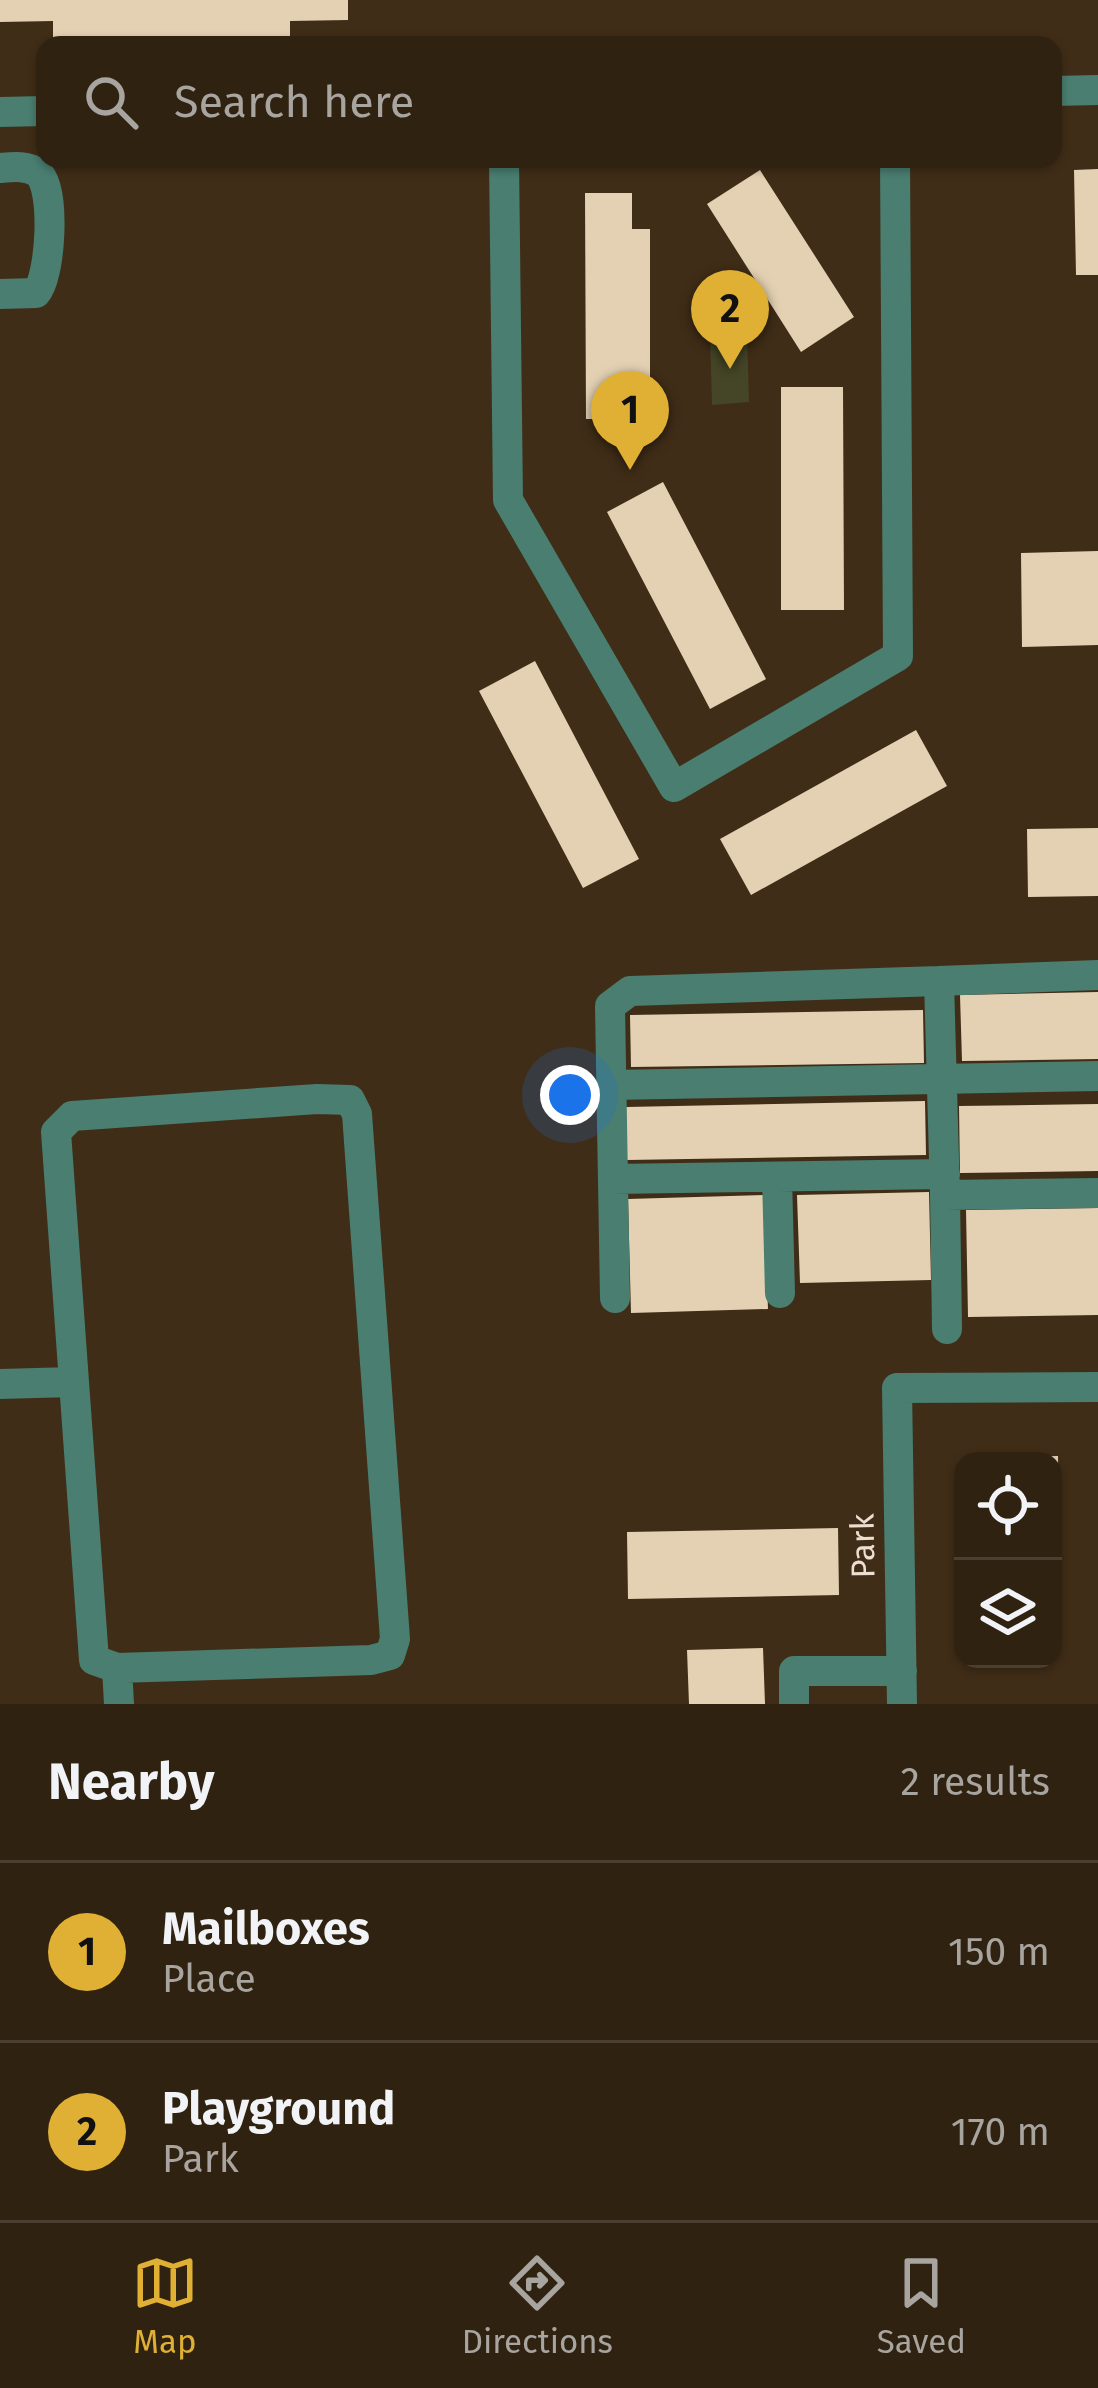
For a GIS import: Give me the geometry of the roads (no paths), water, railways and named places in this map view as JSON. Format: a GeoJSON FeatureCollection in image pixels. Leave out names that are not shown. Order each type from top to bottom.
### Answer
{"type":"FeatureCollection","features":[{"type":"Feature","properties":{"kind":"street"},"geometry":{"type":"LineString","coordinates":[[1062,91],[1098,90]]}},
{"type":"Feature","properties":{"kind":"street"},"geometry":{"type":"LineString","coordinates":[[0,112],[36,111]]}},
{"type":"Feature","properties":{"kind":"street"},"geometry":{"type":"LineString","coordinates":[[0,168],[24,167],[38,172],[47,184],[49,266],[45,283],[36,293],[0,294]]}},
{"type":"Feature","properties":{"kind":"street"},"geometry":{"type":"LineString","coordinates":[[505,168],[508,500],[674,787],[898,656],[895,168]]}},
{"type":"Feature","properties":{"kind":"street"},"geometry":{"type":"LineString","coordinates":[[615,1298],[610,1006],[630,992],[1098,975]]}},
{"type":"Feature","properties":{"kind":"street"},"geometry":{"type":"LineString","coordinates":[[939,981],[946,1329]]}},
{"type":"Feature","properties":{"kind":"street"},"geometry":{"type":"LineString","coordinates":[[611,1085],[1098,1076]]}},
{"type":"Feature","properties":{"kind":"street"},"geometry":{"type":"LineString","coordinates":[[350,1100],[357,1114],[394,1639],[390,1655],[370,1660],[116,1669],[94,1660],[90,1645],[56,1132],[72,1116],[350,1100]]}},
{"type":"Feature","properties":{"kind":"street"},"geometry":{"type":"LineString","coordinates":[[613,1179],[777,1177],[1098,1192]]}},
{"type":"Feature","properties":{"kind":"street"},"geometry":{"type":"LineString","coordinates":[[777,1177],[780,1293]]}},
{"type":"Feature","properties":{"kind":"street"},"geometry":{"type":"LineString","coordinates":[[0,1384],[72,1382]]}},
{"type":"Feature","properties":{"kind":"street","name":"Park"},"geometry":{"type":"LineString","coordinates":[[902,1704],[897,1388],[1098,1388]]}},
{"type":"Feature","properties":{"kind":"street"},"geometry":{"type":"LineString","coordinates":[[116,1669],[119,1704]]}},
{"type":"Feature","properties":{"kind":"street"},"geometry":{"type":"LineString","coordinates":[[794,1704],[794,1671],[902,1671]]}},
{"type":"Feature","properties":{"kind":"place","name":"Playground"},"geometry":{"type":"Point","coordinates":[730,369]}},
{"type":"Feature","properties":{"kind":"place","name":"Mailboxes"},"geometry":{"type":"Point","coordinates":[630,470]}}]}
